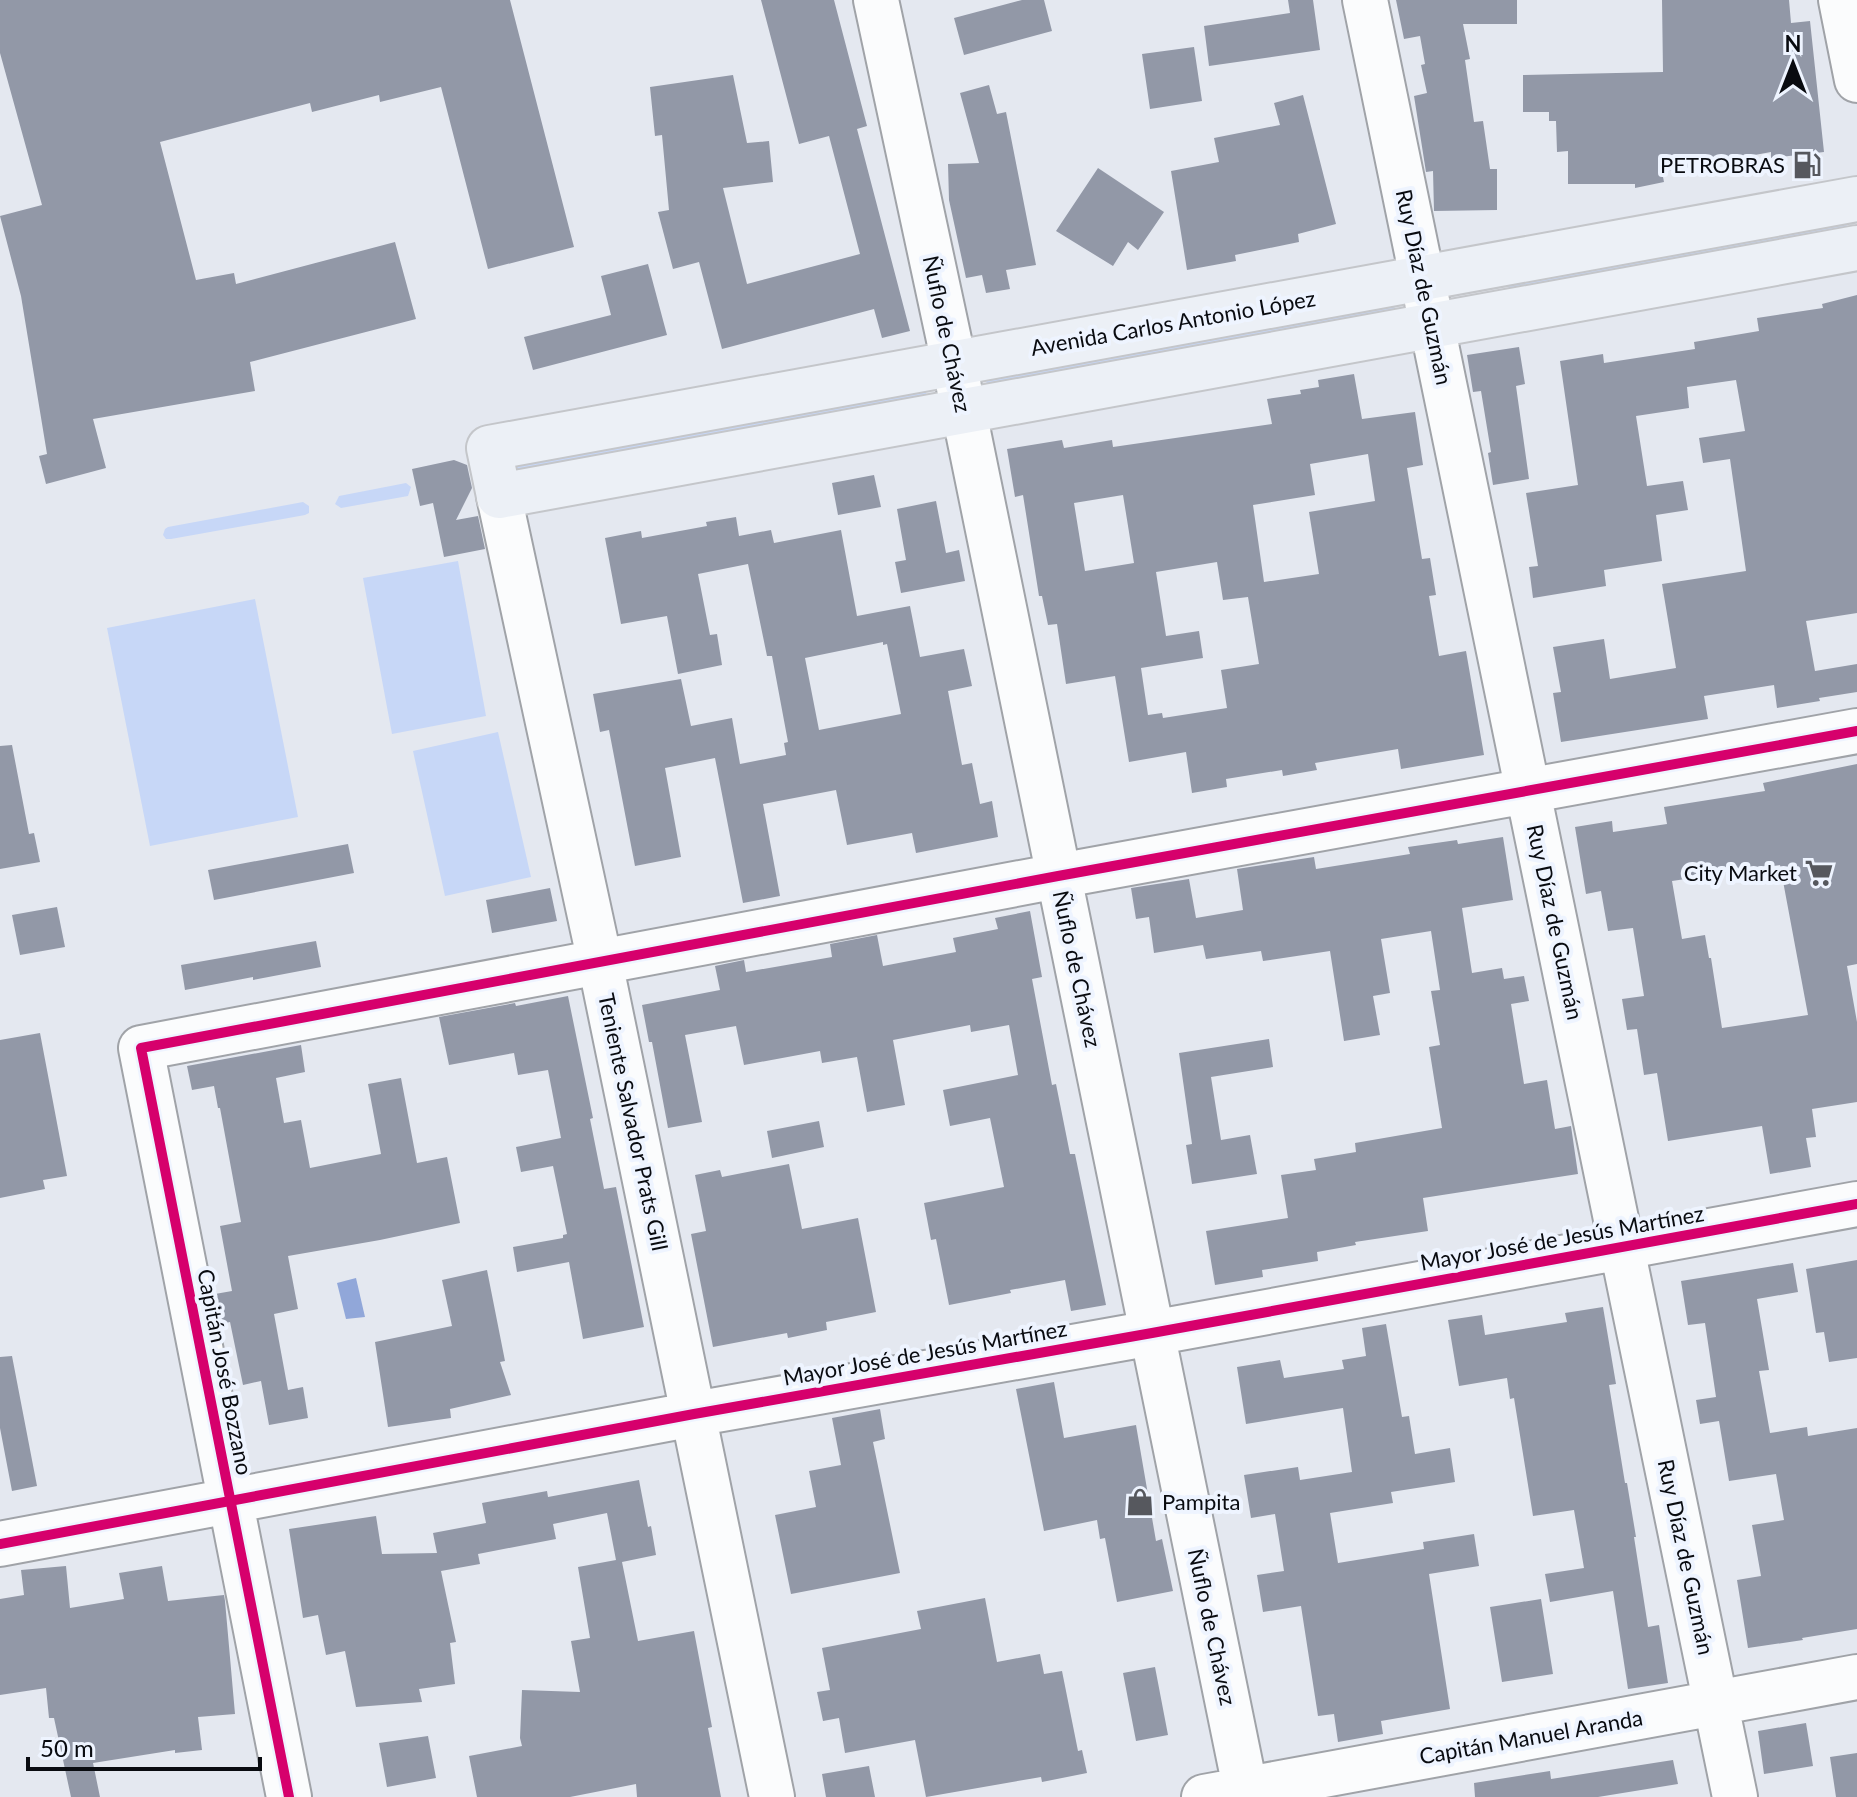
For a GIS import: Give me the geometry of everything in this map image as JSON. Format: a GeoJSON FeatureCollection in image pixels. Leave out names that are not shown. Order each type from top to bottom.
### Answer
{"type":"FeatureCollection","features":[{"type":"Feature","properties":{"kind":"main road","name":"Avenida Carlos Antonio López"},"geometry":{"type":"LineString","coordinates":[[489,448],[1857,199]]}},
{"type":"Feature","properties":{"kind":"main road"},"geometry":{"type":"LineString","coordinates":[[499,496],[1857,248]]}},
{"type":"Feature","properties":{"kind":"main road","name":"Teniente Salvador Prats Gill"},"geometry":{"type":"LineString","coordinates":[[489,448],[499,496]]}},
{"type":"Feature","properties":{"kind":"street","name":"Ñuflo de Chávez"},"geometry":{"type":"LineString","coordinates":[[876,0],[964,411],[1152,1333],[1232,1794]]}},
{"type":"Feature","properties":{"kind":"street","name":"Ruy Díaz de Guzmán"},"geometry":{"type":"LineString","coordinates":[[1365,0],[1735,1797]]}},
{"type":"Feature","properties":{"kind":"street"},"geometry":{"type":"LineString","coordinates":[[1841,0],[1857,80]]}},
{"type":"Feature","properties":{"kind":"street","name":"Teniente Salvador Prats Gill"},"geometry":{"type":"LineString","coordinates":[[499,496],[600,962],[772,1797]]}},
{"type":"Feature","properties":{"kind":"street"},"geometry":{"type":"LineString","coordinates":[[600,962],[1857,731]]}},
{"type":"Feature","properties":{"kind":"street","name":"Capitán José Bozzano"},"geometry":{"type":"LineString","coordinates":[[289,1797],[141,1048],[600,962]]}},
{"type":"Feature","properties":{"kind":"street","name":"Mayor José de Jesús Martínez"},"geometry":{"type":"LineString","coordinates":[[0,1544],[694,1414],[1857,1204]]}},
{"type":"Feature","properties":{"kind":"street","name":"Capitán Manuel Aranda"},"geometry":{"type":"LineString","coordinates":[[1232,1794],[1857,1677]]}},
{"type":"Feature","properties":{"kind":"shaded area"},"geometry":{"type":"Polygon","coordinates":[[[1847,223],[1846,231],[1509,289],[1508,286],[1511,282],[1847,223]]]}},
{"type":"Feature","properties":{"kind":"shaded area"},"geometry":{"type":"Polygon","coordinates":[[[1393,304],[1394,313],[986,385],[987,379],[1393,304]]]}},
{"type":"Feature","properties":{"kind":"shaded area"},"geometry":{"type":"Polygon","coordinates":[[[924,389],[926,399],[510,478],[504,467],[924,389]]]}},
{"type":"Feature","properties":{"kind":"shaded area"},"geometry":{"type":"Polygon","coordinates":[[[406,483],[411,487],[408,496],[341,508],[335,504],[339,496],[406,483]]]}},
{"type":"Feature","properties":{"kind":"shaded area"},"geometry":{"type":"Polygon","coordinates":[[[303,502],[309,506],[309,513],[305,515],[171,539],[163,535],[168,527],[303,502]]]}},
{"type":"Feature","properties":{"kind":"shaded area"},"geometry":{"type":"Polygon","coordinates":[[[458,561],[486,716],[392,734],[363,578],[458,561]]]}},
{"type":"Feature","properties":{"kind":"shaded area"},"geometry":{"type":"Polygon","coordinates":[[[255,599],[298,817],[150,846],[107,628],[255,599]]]}},
{"type":"Feature","properties":{"kind":"shaded area"},"geometry":{"type":"Polygon","coordinates":[[[498,732],[531,877],[445,896],[413,751],[498,732]]]}},
{"type":"Feature","properties":{"kind":"shaded area"},"geometry":{"type":"Polygon","coordinates":[[[356,1278],[365,1317],[346,1319],[337,1283],[356,1278]]]}},
{"type":"Feature","properties":{"kind":"building"},"geometry":{"type":"Polygon","coordinates":[[[0,0],[510,0],[574,247],[488,269],[441,87],[380,102],[379,95],[312,112],[310,103],[160,142],[196,280],[234,273],[236,284],[395,242],[416,319],[250,362],[255,391],[93,419],[106,468],[46,484],[39,456],[47,454],[21,296],[0,216],[42,205],[0,53],[0,0]]]}},
{"type":"Feature","properties":{"kind":"building"},"geometry":{"type":"Polygon","coordinates":[[[761,0],[834,0],[867,126],[857,129],[910,331],[882,338],[874,309],[722,349],[699,262],[673,269],[658,212],[669,210],[662,135],[655,136],[650,87],[733,75],[747,143],[769,141],[773,182],[723,188],[747,284],[860,254],[829,136],[799,144],[761,0]]]}},
{"type":"Feature","properties":{"kind":"building"},"geometry":{"type":"Polygon","coordinates":[[[1022,0],[1044,0],[1052,31],[964,55],[954,18],[1022,0]]]}},
{"type":"Feature","properties":{"kind":"building"},"geometry":{"type":"Polygon","coordinates":[[[1288,0],[1313,0],[1320,50],[1209,66],[1204,26],[1290,13],[1288,0]]]}},
{"type":"Feature","properties":{"kind":"building"},"geometry":{"type":"Polygon","coordinates":[[[1396,0],[1517,0],[1517,24],[1463,24],[1470,59],[1465,60],[1474,122],[1483,121],[1490,169],[1497,169],[1497,210],[1434,211],[1433,171],[1426,172],[1414,96],[1427,93],[1421,65],[1425,64],[1420,36],[1404,39],[1396,0]]]}},
{"type":"Feature","properties":{"kind":"building"},"geometry":{"type":"Polygon","coordinates":[[[1662,0],[1789,0],[1791,23],[1810,21],[1824,152],[1771,158],[1771,152],[1662,172],[1664,182],[1635,188],[1635,184],[1568,184],[1568,151],[1557,152],[1556,121],[1549,121],[1549,112],[1523,112],[1523,75],[1663,72],[1662,0]]]}},
{"type":"Feature","properties":{"kind":"building"},"geometry":{"type":"Polygon","coordinates":[[[1194,47],[1202,101],[1150,109],[1142,54],[1194,47]]]}},
{"type":"Feature","properties":{"kind":"building"},"geometry":{"type":"Polygon","coordinates":[[[989,85],[997,114],[1006,112],[1036,265],[1006,270],[1010,289],[986,293],[982,275],[966,278],[949,200],[948,164],[979,163],[960,93],[989,85]]]}},
{"type":"Feature","properties":{"kind":"building"},"geometry":{"type":"Polygon","coordinates":[[[1303,95],[1336,224],[1298,234],[1299,242],[1235,255],[1236,261],[1187,270],[1171,171],[1219,162],[1214,138],[1280,125],[1274,103],[1303,95]]]}},
{"type":"Feature","properties":{"kind":"building"},"geometry":{"type":"Polygon","coordinates":[[[1098,168],[1164,212],[1138,250],[1128,242],[1113,266],[1056,231],[1098,168]]]}},
{"type":"Feature","properties":{"kind":"building"},"geometry":{"type":"Polygon","coordinates":[[[648,264],[667,335],[533,370],[524,337],[611,315],[601,276],[648,264]]]}},
{"type":"Feature","properties":{"kind":"building"},"geometry":{"type":"Polygon","coordinates":[[[1857,295],[1857,613],[1806,621],[1815,671],[1857,664],[1857,692],[1777,708],[1774,685],[1704,696],[1708,719],[1561,742],[1553,693],[1561,692],[1553,647],[1604,639],[1610,679],[1676,668],[1662,584],[1746,571],[1730,459],[1703,463],[1699,438],[1745,431],[1736,380],[1687,387],[1689,408],[1636,416],[1647,486],[1683,481],[1688,510],[1656,515],[1662,561],[1604,570],[1606,586],[1533,598],[1529,567],[1538,566],[1526,493],[1578,485],[1560,361],[1603,354],[1604,363],[1695,349],[1694,342],[1759,331],[1757,318],[1823,308],[1822,304],[1857,295]]]}},
{"type":"Feature","properties":{"kind":"building"},"geometry":{"type":"Polygon","coordinates":[[[1519,347],[1525,384],[1516,386],[1529,479],[1493,485],[1481,391],[1473,392],[1467,355],[1519,347]]]}},
{"type":"Feature","properties":{"kind":"building"},"geometry":{"type":"Polygon","coordinates":[[[1354,374],[1362,419],[1415,412],[1423,465],[1407,468],[1422,559],[1430,558],[1436,595],[1429,596],[1439,656],[1466,651],[1484,755],[1401,769],[1398,749],[1315,763],[1317,770],[1283,776],[1282,770],[1226,779],[1227,787],[1192,793],[1186,752],[1129,762],[1115,676],[1066,684],[1057,624],[1048,625],[1042,596],[1039,596],[1023,495],[1015,497],[1007,449],[1062,440],[1064,448],[1112,440],[1113,447],[1272,424],[1267,399],[1301,394],[1300,390],[1319,387],[1318,380],[1354,374]],[[1368,454],[1310,464],[1315,495],[1253,505],[1264,582],[1319,574],[1309,512],[1375,501],[1368,454]],[[1123,495],[1074,503],[1085,571],[1134,563],[1123,495]],[[1217,562],[1156,572],[1166,636],[1199,631],[1203,658],[1141,668],[1148,715],[1162,713],[1163,718],[1227,708],[1221,670],[1259,664],[1248,597],[1223,600],[1217,562]]]}},
{"type":"Feature","properties":{"kind":"building"},"geometry":{"type":"Polygon","coordinates":[[[454,460],[467,465],[472,488],[456,520],[478,516],[485,549],[444,557],[433,503],[420,506],[412,469],[454,460]]]}},
{"type":"Feature","properties":{"kind":"building"},"geometry":{"type":"Polygon","coordinates":[[[874,475],[881,507],[838,515],[832,483],[874,475]]]}},
{"type":"Feature","properties":{"kind":"building"},"geometry":{"type":"Polygon","coordinates":[[[936,501],[946,553],[959,550],[965,581],[901,593],[895,562],[906,560],[897,509],[936,501]]]}},
{"type":"Feature","properties":{"kind":"building"},"geometry":{"type":"Polygon","coordinates":[[[736,517],[739,536],[771,530],[774,543],[841,530],[857,616],[910,606],[920,657],[964,649],[972,686],[948,691],[962,765],[972,763],[980,804],[992,801],[998,837],[916,853],[912,833],[847,845],[836,790],[763,804],[780,896],[743,903],[715,758],[665,768],[681,857],[635,866],[609,730],[600,732],[593,694],[681,679],[691,726],[732,718],[740,764],[786,755],[784,743],[788,742],[772,656],[767,656],[748,564],[698,574],[710,635],[717,634],[722,665],[678,674],[667,616],[621,624],[605,538],[641,531],[642,538],[707,526],[706,522],[736,517]],[[883,642],[805,658],[819,730],[901,714],[887,644],[883,645],[883,642]]]}},
{"type":"Feature","properties":{"kind":"building"},"geometry":{"type":"Polygon","coordinates":[[[12,745],[29,834],[34,833],[40,862],[0,869],[0,746],[12,745]]]}},
{"type":"Feature","properties":{"kind":"building"},"geometry":{"type":"Polygon","coordinates":[[[1857,764],[1857,964],[1847,966],[1857,1022],[1857,1102],[1812,1109],[1816,1137],[1806,1138],[1811,1167],[1770,1174],[1762,1126],[1668,1141],[1657,1073],[1644,1075],[1637,1029],[1627,1030],[1622,999],[1644,996],[1633,928],[1608,931],[1601,891],[1586,894],[1575,827],[1612,821],[1613,832],[1667,824],[1664,807],[1765,791],[1763,783],[1857,764]],[[1780,865],[1672,881],[1682,939],[1705,935],[1722,1028],[1808,1015],[1780,865]]]}},
{"type":"Feature","properties":{"kind":"building"},"geometry":{"type":"Polygon","coordinates":[[[1503,837],[1513,900],[1462,908],[1472,973],[1502,968],[1504,979],[1524,976],[1529,1001],[1511,1004],[1524,1084],[1547,1080],[1555,1129],[1571,1126],[1578,1174],[1423,1198],[1428,1231],[1355,1242],[1356,1245],[1317,1252],[1318,1261],[1262,1270],[1263,1277],[1215,1285],[1206,1231],[1288,1218],[1281,1175],[1316,1170],[1314,1159],[1356,1152],[1355,1143],[1442,1128],[1429,1047],[1440,1045],[1431,991],[1440,990],[1431,931],[1381,939],[1390,993],[1373,996],[1380,1035],[1344,1041],[1330,951],[1263,961],[1261,951],[1206,959],[1203,945],[1154,953],[1149,917],[1136,919],[1131,888],[1189,879],[1196,918],[1243,910],[1237,869],[1314,857],[1316,869],[1410,854],[1408,847],[1503,837]]]}},
{"type":"Feature","properties":{"kind":"building"},"geometry":{"type":"Polygon","coordinates":[[[348,844],[354,873],[214,900],[208,870],[348,844]]]}},
{"type":"Feature","properties":{"kind":"building"},"geometry":{"type":"Polygon","coordinates":[[[550,888],[557,921],[492,933],[486,900],[550,888]]]}},
{"type":"Feature","properties":{"kind":"building"},"geometry":{"type":"Polygon","coordinates":[[[57,907],[65,947],[20,955],[12,915],[57,907]]]}},
{"type":"Feature","properties":{"kind":"building"},"geometry":{"type":"Polygon","coordinates":[[[1030,911],[1042,977],[1032,979],[1052,1085],[1056,1084],[1070,1154],[1075,1154],[1106,1305],[1071,1311],[1065,1280],[949,1305],[936,1239],[931,1240],[924,1203],[1004,1187],[990,1118],[950,1126],[943,1090],[1018,1075],[1009,1025],[971,1032],[970,1025],[893,1040],[905,1105],[867,1112],[857,1057],[822,1063],[820,1051],[744,1065],[736,1026],[685,1035],[702,1122],[668,1128],[642,1005],[720,990],[715,966],[744,960],[746,972],[832,957],[830,944],[877,935],[883,966],[956,952],[953,938],[998,929],[995,918],[1030,911]]]}},
{"type":"Feature","properties":{"kind":"building"},"geometry":{"type":"Polygon","coordinates":[[[316,941],[321,967],[185,990],[181,965],[316,941]]]}},
{"type":"Feature","properties":{"kind":"building"},"geometry":{"type":"Polygon","coordinates":[[[568,996],[604,1189],[616,1187],[644,1327],[583,1339],[569,1262],[517,1272],[513,1247],[563,1238],[567,1234],[553,1166],[521,1172],[516,1147],[561,1138],[548,1070],[518,1075],[514,1053],[449,1065],[439,1017],[568,996]]]}},
{"type":"Feature","properties":{"kind":"building"},"geometry":{"type":"Polygon","coordinates":[[[40,1033],[67,1176],[43,1180],[45,1189],[0,1198],[0,1040],[40,1033]]]}},
{"type":"Feature","properties":{"kind":"building"},"geometry":{"type":"Polygon","coordinates":[[[1269,1039],[1273,1067],[1211,1077],[1221,1140],[1250,1135],[1257,1174],[1192,1184],[1186,1145],[1192,1144],[1179,1053],[1269,1039]]]}},
{"type":"Feature","properties":{"kind":"building"},"geometry":{"type":"Polygon","coordinates":[[[301,1045],[305,1072],[276,1078],[284,1123],[301,1120],[310,1168],[381,1154],[368,1084],[401,1078],[417,1163],[447,1157],[460,1223],[288,1256],[298,1309],[274,1314],[288,1390],[303,1387],[308,1418],[269,1425],[261,1381],[243,1385],[230,1322],[221,1324],[215,1294],[232,1291],[220,1226],[241,1222],[214,1086],[192,1090],[187,1066],[301,1045]]]}},
{"type":"Feature","properties":{"kind":"building"},"geometry":{"type":"Polygon","coordinates":[[[819,1121],[824,1147],[772,1158],[767,1131],[819,1121]]]}},
{"type":"Feature","properties":{"kind":"building"},"geometry":{"type":"Polygon","coordinates":[[[789,1164],[802,1229],[858,1218],[876,1312],[826,1322],[827,1330],[788,1338],[787,1333],[713,1347],[691,1234],[706,1231],[695,1175],[720,1170],[722,1177],[789,1164]]]}},
{"type":"Feature","properties":{"kind":"building"},"geometry":{"type":"Polygon","coordinates":[[[1857,1260],[1857,1358],[1829,1362],[1824,1332],[1816,1333],[1806,1269],[1857,1260]]]}},
{"type":"Feature","properties":{"kind":"building"},"geometry":{"type":"Polygon","coordinates":[[[1793,1263],[1798,1292],[1757,1299],[1769,1370],[1759,1371],[1770,1433],[1807,1427],[1808,1436],[1857,1428],[1857,1629],[1748,1648],[1737,1580],[1761,1576],[1752,1525],[1784,1520],[1776,1474],[1729,1481],[1719,1421],[1700,1424],[1696,1400],[1716,1397],[1705,1323],[1688,1325],[1681,1281],[1793,1263]]]}},
{"type":"Feature","properties":{"kind":"building"},"geometry":{"type":"Polygon","coordinates":[[[487,1270],[505,1361],[500,1362],[511,1395],[450,1409],[451,1418],[388,1427],[375,1342],[452,1326],[442,1280],[487,1270]]]}},
{"type":"Feature","properties":{"kind":"building"},"geometry":{"type":"Polygon","coordinates":[[[1603,1307],[1616,1384],[1609,1385],[1636,1537],[1648,1627],[1659,1625],[1668,1683],[1628,1689],[1613,1591],[1550,1602],[1545,1574],[1584,1568],[1574,1510],[1533,1516],[1514,1398],[1510,1399],[1507,1378],[1459,1386],[1448,1320],[1482,1315],[1485,1335],[1567,1322],[1565,1313],[1603,1307]]]}},
{"type":"Feature","properties":{"kind":"building"},"geometry":{"type":"Polygon","coordinates":[[[1386,1324],[1402,1417],[1409,1416],[1415,1454],[1450,1448],[1455,1482],[1391,1492],[1393,1503],[1330,1513],[1338,1563],[1424,1549],[1423,1542],[1474,1534],[1479,1566],[1429,1574],[1450,1709],[1381,1721],[1383,1734],[1338,1742],[1334,1714],[1318,1716],[1301,1606],[1263,1612],[1257,1575],[1284,1571],[1275,1514],[1251,1518],[1244,1475],[1298,1467],[1300,1480],[1352,1472],[1343,1408],[1246,1424],[1237,1367],[1280,1360],[1284,1378],[1344,1369],[1342,1360],[1366,1356],[1362,1328],[1386,1324]]]}},
{"type":"Feature","properties":{"kind":"building"},"geometry":{"type":"Polygon","coordinates":[[[12,1356],[37,1486],[12,1491],[0,1428],[0,1357],[12,1356]]]}},
{"type":"Feature","properties":{"kind":"building"},"geometry":{"type":"Polygon","coordinates":[[[1054,1382],[1064,1438],[1136,1425],[1156,1541],[1162,1539],[1173,1591],[1117,1602],[1105,1538],[1100,1539],[1097,1520],[1044,1531],[1016,1389],[1054,1382]]]}},
{"type":"Feature","properties":{"kind":"building"},"geometry":{"type":"Polygon","coordinates":[[[880,1409],[885,1439],[873,1442],[900,1573],[791,1594],[775,1515],[816,1507],[809,1471],[841,1465],[832,1418],[880,1409]]]}},
{"type":"Feature","properties":{"kind":"building"},"geometry":{"type":"Polygon","coordinates":[[[639,1480],[656,1555],[622,1562],[638,1641],[694,1631],[721,1797],[637,1797],[636,1784],[570,1797],[477,1797],[469,1756],[522,1746],[522,1690],[580,1692],[571,1641],[590,1638],[578,1567],[616,1560],[607,1513],[553,1524],[556,1539],[478,1554],[480,1564],[441,1571],[456,1642],[450,1643],[455,1684],[419,1689],[422,1702],[356,1707],[345,1651],[326,1655],[318,1615],[303,1618],[289,1529],[376,1516],[382,1554],[437,1553],[433,1533],[486,1523],[482,1503],[547,1491],[548,1497],[639,1480]]]}},
{"type":"Feature","properties":{"kind":"building"},"geometry":{"type":"Polygon","coordinates":[[[66,1566],[70,1608],[124,1599],[119,1573],[162,1566],[168,1601],[224,1595],[225,1601],[235,1714],[198,1717],[202,1750],[175,1753],[175,1750],[93,1763],[100,1797],[71,1797],[54,1718],[49,1718],[46,1688],[0,1695],[0,1599],[24,1595],[21,1570],[66,1566]]]}},
{"type":"Feature","properties":{"kind":"building"},"geometry":{"type":"Polygon","coordinates":[[[985,1598],[997,1662],[1040,1654],[1044,1674],[1062,1671],[1078,1751],[1082,1750],[1087,1773],[1042,1782],[1041,1777],[926,1797],[915,1740],[845,1753],[839,1718],[823,1721],[817,1692],[830,1690],[822,1648],[921,1629],[917,1611],[985,1598]]]}},
{"type":"Feature","properties":{"kind":"building"},"geometry":{"type":"Polygon","coordinates":[[[1541,1599],[1553,1674],[1502,1682],[1490,1607],[1541,1599]]]}},
{"type":"Feature","properties":{"kind":"building"},"geometry":{"type":"Polygon","coordinates":[[[1155,1667],[1168,1735],[1136,1741],[1123,1673],[1155,1667]]]}},
{"type":"Feature","properties":{"kind":"building"},"geometry":{"type":"Polygon","coordinates":[[[1806,1723],[1813,1766],[1764,1774],[1758,1731],[1806,1723]]]}},
{"type":"Feature","properties":{"kind":"building"},"geometry":{"type":"Polygon","coordinates":[[[428,1736],[436,1778],[387,1787],[379,1743],[428,1736]]]}},
{"type":"Feature","properties":{"kind":"building"},"geometry":{"type":"Polygon","coordinates":[[[1857,1753],[1857,1797],[1836,1797],[1830,1757],[1857,1753]]]}},
{"type":"Feature","properties":{"kind":"building"},"geometry":{"type":"Polygon","coordinates":[[[1673,1760],[1678,1784],[1598,1797],[1475,1797],[1474,1783],[1550,1771],[1551,1779],[1673,1760]]]}},
{"type":"Feature","properties":{"kind":"building"},"geometry":{"type":"Polygon","coordinates":[[[869,1766],[875,1797],[826,1797],[822,1774],[869,1766]]]}},
{"type":"Feature","properties":{"kind":"cycle path"},"geometry":{"type":"LineString","coordinates":[[289,1797],[141,1048],[1058,876],[1857,731]]}},
{"type":"Feature","properties":{"kind":"cycle path"},"geometry":{"type":"LineString","coordinates":[[0,1544],[694,1414],[1857,1204]]}},
{"type":"Feature","properties":{"kind":"place","name":"PETROBRAS"},"geometry":{"type":"Point","coordinates":[1807,165]}},
{"type":"Feature","properties":{"kind":"place","name":"City Market"},"geometry":{"type":"Point","coordinates":[1819,873]}},
{"type":"Feature","properties":{"kind":"place","name":"Pampita"},"geometry":{"type":"Point","coordinates":[1140,1502]}}]}
